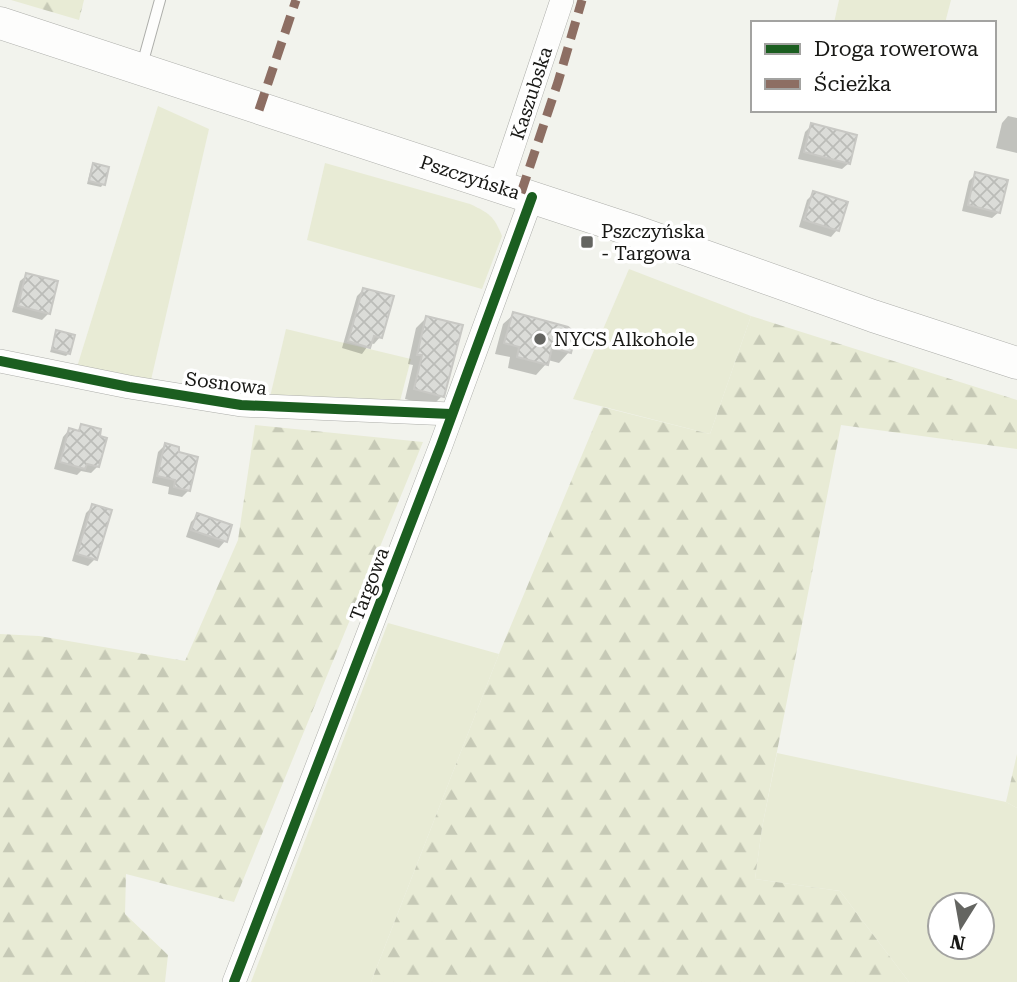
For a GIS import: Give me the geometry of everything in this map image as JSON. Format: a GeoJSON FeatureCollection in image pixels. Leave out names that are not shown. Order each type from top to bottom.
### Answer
{"type":"FeatureCollection","features":[{"type":"Feature","properties":{"kind":"main road","name":"Pszczyńska"},"geometry":{"type":"LineString","coordinates":[[0,23],[237,103],[500,186],[739,267],[873,316],[1017,363]]}},
{"type":"Feature","properties":{"kind":"street","name":"Kaszubska"},"geometry":{"type":"LineString","coordinates":[[500,186],[562,0]]}},
{"type":"Feature","properties":{"kind":"street","name":"Targowa"},"geometry":{"type":"LineString","coordinates":[[234,982],[532,197]]}},
{"type":"Feature","properties":{"kind":"street","name":"Sosnowa"},"geometry":{"type":"LineString","coordinates":[[0,361],[129,387],[241,405],[451,414]]}},
{"type":"Feature","properties":{"kind":"lane"},"geometry":{"type":"LineString","coordinates":[[140,69],[160,0]]}},
{"type":"Feature","properties":{"kind":"green space"},"geometry":{"type":"Polygon","coordinates":[[[11,0],[84,0],[79,20],[11,0]]]}},
{"type":"Feature","properties":{"kind":"green space"},"geometry":{"type":"Polygon","coordinates":[[[839,0],[951,0],[946,21],[834,21],[839,0]]]}},
{"type":"Feature","properties":{"kind":"green space"},"geometry":{"type":"Polygon","coordinates":[[[158,106],[209,129],[151,380],[77,367],[158,106]]]}},
{"type":"Feature","properties":{"kind":"green space"},"geometry":{"type":"Polygon","coordinates":[[[325,163],[470,204],[486,213],[493,219],[502,236],[482,289],[307,240],[325,163]]]}},
{"type":"Feature","properties":{"kind":"green space"},"geometry":{"type":"Polygon","coordinates":[[[629,269],[751,316],[710,434],[573,399],[629,269]]]}},
{"type":"Feature","properties":{"kind":"green space"},"geometry":{"type":"Polygon","coordinates":[[[751,316],[1017,400],[1017,449],[841,425],[762,828],[755,879],[840,891],[909,982],[371,982],[499,654],[602,407],[710,434],[751,316]]]}},
{"type":"Feature","properties":{"kind":"green space"},"geometry":{"type":"Polygon","coordinates":[[[286,329],[411,359],[400,401],[270,397],[286,329]]]}},
{"type":"Feature","properties":{"kind":"green space"},"geometry":{"type":"Polygon","coordinates":[[[255,425],[423,442],[234,902],[126,874],[125,914],[168,955],[165,982],[0,982],[0,634],[39,636],[185,661],[238,540],[255,425]]]}},
{"type":"Feature","properties":{"kind":"green space"},"geometry":{"type":"Polygon","coordinates":[[[388,623],[499,654],[371,982],[251,982],[388,623]]]}},
{"type":"Feature","properties":{"kind":"green space"},"geometry":{"type":"Polygon","coordinates":[[[777,753],[1006,802],[1017,808],[1017,982],[909,982],[840,891],[755,879],[777,753]]]}},
{"type":"Feature","properties":{"kind":"green space"},"geometry":{"type":"Polygon","coordinates":[[[1017,754],[1017,808],[1006,802],[1017,754]]]}},
{"type":"Feature","properties":{"kind":"building"},"geometry":{"type":"Polygon","coordinates":[[[811,123],[857,135],[850,164],[804,152],[811,123]]]}},
{"type":"Feature","properties":{"kind":"building"},"geometry":{"type":"Polygon","coordinates":[[[93,163],[109,167],[105,185],[89,181],[93,163]]]}},
{"type":"Feature","properties":{"kind":"building"},"geometry":{"type":"Polygon","coordinates":[[[975,172],[1008,180],[1000,213],[968,205],[975,172]]]}},
{"type":"Feature","properties":{"kind":"building"},"geometry":{"type":"Polygon","coordinates":[[[813,191],[848,202],[839,231],[804,220],[813,191]]]}},
{"type":"Feature","properties":{"kind":"building"},"geometry":{"type":"Polygon","coordinates":[[[26,273],[58,281],[50,314],[18,306],[26,273]]]}},
{"type":"Feature","properties":{"kind":"building"},"geometry":{"type":"Polygon","coordinates":[[[363,288],[394,296],[382,338],[374,336],[370,348],[348,341],[363,288]]]}},
{"type":"Feature","properties":{"kind":"building","name":"NYCS Alkohole"},"geometry":{"type":"Polygon","coordinates":[[[513,312],[568,327],[576,334],[571,353],[552,348],[548,365],[517,357],[519,347],[504,343],[513,312]]]}},
{"type":"Feature","properties":{"kind":"building"},"geometry":{"type":"Polygon","coordinates":[[[426,316],[463,325],[444,397],[414,389],[422,355],[417,355],[426,316]]]}},
{"type":"Feature","properties":{"kind":"building"},"geometry":{"type":"Polygon","coordinates":[[[56,330],[75,335],[70,354],[52,349],[56,330]]]}},
{"type":"Feature","properties":{"kind":"building"},"geometry":{"type":"Polygon","coordinates":[[[81,424],[101,429],[100,436],[107,438],[99,467],[87,464],[85,469],[60,462],[69,428],[79,431],[81,424]]]}},
{"type":"Feature","properties":{"kind":"building"},"geometry":{"type":"Polygon","coordinates":[[[165,443],[179,447],[179,452],[198,457],[190,491],[174,487],[175,480],[157,476],[165,443]]]}},
{"type":"Feature","properties":{"kind":"building"},"geometry":{"type":"Polygon","coordinates":[[[92,504],[112,510],[97,560],[77,554],[92,504]]]}},
{"type":"Feature","properties":{"kind":"building"},"geometry":{"type":"Polygon","coordinates":[[[197,513],[232,525],[227,542],[191,530],[197,513]]]}},
{"type":"Feature","properties":{"kind":"marked path"},"geometry":{"type":"LineString","coordinates":[[259,110],[296,0]]}},
{"type":"Feature","properties":{"kind":"marked path"},"geometry":{"type":"LineString","coordinates":[[521,193],[582,0]]}},
{"type":"Feature","properties":{"kind":"cycle path"},"geometry":{"type":"LineString","coordinates":[[234,982],[441,445],[532,197]]}},
{"type":"Feature","properties":{"kind":"cycle path"},"geometry":{"type":"LineString","coordinates":[[0,361],[129,387],[241,405],[451,414]]}},
{"type":"Feature","properties":{"kind":"place","name":"Pszczyńska - Targowa"},"geometry":{"type":"Point","coordinates":[587,242]}},
{"type":"Feature","properties":{"kind":"place","name":"NYCS Alkohole"},"geometry":{"type":"Point","coordinates":[540,339]}}]}
